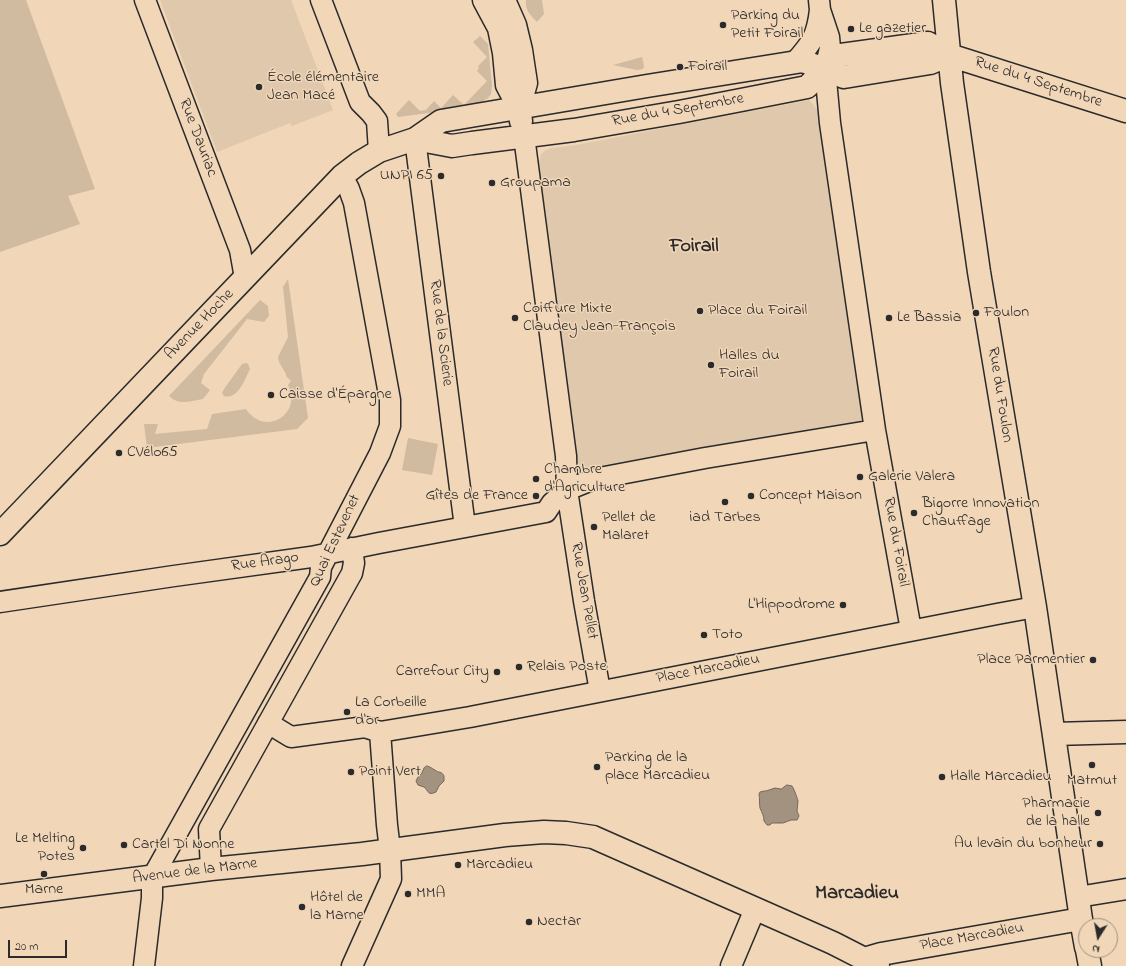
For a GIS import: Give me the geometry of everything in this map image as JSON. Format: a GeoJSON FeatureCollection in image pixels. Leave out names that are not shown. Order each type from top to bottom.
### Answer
{"type":"FeatureCollection","features":[{"type":"Feature","properties":{"kind":"main road"},"geometry":{"type":"LineString","coordinates":[[484,0],[498,28],[504,53],[507,85],[519,108],[524,136]]}},
{"type":"Feature","properties":{"kind":"main road"},"geometry":{"type":"LineString","coordinates":[[504,0],[515,25],[526,83],[519,108]]}},
{"type":"Feature","properties":{"kind":"main road","name":"Rue du Foulon"},"geometry":{"type":"LineString","coordinates":[[944,0],[949,55],[979,272],[1035,607],[1081,918]]}},
{"type":"Feature","properties":{"kind":"main road","name":"Rue du 4 Septembre"},"geometry":{"type":"LineString","coordinates":[[519,108],[794,62],[803,61],[844,77],[930,63],[949,55],[1126,111]]}},
{"type":"Feature","properties":{"kind":"main road","name":"Rue du 4 Septembre"},"geometry":{"type":"LineString","coordinates":[[524,136],[574,130],[679,112],[807,87],[824,69]]}},
{"type":"Feature","properties":{"kind":"main road","name":"Avenue Hoche"},"geometry":{"type":"LineString","coordinates":[[0,534],[342,176],[359,163],[379,151],[415,139],[441,121],[519,108]]}},
{"type":"Feature","properties":{"kind":"main road","name":"Avenue Hoche"},"geometry":{"type":"LineString","coordinates":[[415,139],[452,146],[524,136]]}},
{"type":"Feature","properties":{"kind":"main road"},"geometry":{"type":"LineString","coordinates":[[1054,734],[1126,732]]}},
{"type":"Feature","properties":{"kind":"main road","name":"Place Marcadieu"},"geometry":{"type":"LineString","coordinates":[[390,850],[505,835],[544,832],[566,833],[593,837],[833,943],[868,964],[889,953],[1078,920]]}},
{"type":"Feature","properties":{"kind":"main road","name":"Avenue de la Marne"},"geometry":{"type":"LineString","coordinates":[[0,896],[390,850]]}},
{"type":"Feature","properties":{"kind":"street","name":"Rue Dauriac"},"geometry":{"type":"LineString","coordinates":[[145,0],[240,250],[245,278]]}},
{"type":"Feature","properties":{"kind":"street"},"geometry":{"type":"LineString","coordinates":[[321,0],[360,102],[371,112],[377,121],[379,151]]}},
{"type":"Feature","properties":{"kind":"street"},"geometry":{"type":"LineString","coordinates":[[794,62],[805,51],[813,39],[818,27],[819,5]]}},
{"type":"Feature","properties":{"kind":"street"},"geometry":{"type":"LineString","coordinates":[[524,136],[566,456],[566,490],[594,479],[706,458],[875,430],[824,69],[830,48],[829,37],[819,5]]}},
{"type":"Feature","properties":{"kind":"street","name":"Rue de la Scierie"},"geometry":{"type":"LineString","coordinates":[[415,139],[465,527]]}},
{"type":"Feature","properties":{"kind":"street","name":"Quai Estevenet"},"geometry":{"type":"LineString","coordinates":[[152,878],[317,584],[320,577],[321,567],[380,453],[390,426],[390,400],[354,203],[342,176]]}},
{"type":"Feature","properties":{"kind":"street","name":"Rue du Foirail"},"geometry":{"type":"LineString","coordinates":[[875,430],[911,630]]}},
{"type":"Feature","properties":{"kind":"street","name":"Rue Arago"},"geometry":{"type":"LineString","coordinates":[[0,602],[311,557],[546,512],[552,503],[566,490]]}},
{"type":"Feature","properties":{"kind":"street","name":"Rue Jean Pellet"},"geometry":{"type":"LineString","coordinates":[[566,490],[600,691]]}},
{"type":"Feature","properties":{"kind":"street","name":"Quai Estevenet"},"geometry":{"type":"LineString","coordinates":[[211,870],[209,829],[352,573],[354,563],[352,548]]}},
{"type":"Feature","properties":{"kind":"street","name":"Place Marcadieu"},"geometry":{"type":"LineString","coordinates":[[268,724],[290,737],[365,727],[380,732],[464,718],[1035,607]]}},
{"type":"Feature","properties":{"kind":"street"},"geometry":{"type":"LineString","coordinates":[[352,966],[391,879],[380,732]]}},
{"type":"Feature","properties":{"kind":"street"},"geometry":{"type":"LineString","coordinates":[[144,966],[152,898],[152,878]]}},
{"type":"Feature","properties":{"kind":"street"},"geometry":{"type":"LineString","coordinates":[[1078,897],[1126,889]]}},
{"type":"Feature","properties":{"kind":"street"},"geometry":{"type":"LineString","coordinates":[[731,966],[756,909]]}},
{"type":"Feature","properties":{"kind":"shaded area"},"geometry":{"type":"Polygon","coordinates":[[[0,0],[26,0],[95,189],[68,196],[80,224],[0,252],[0,0]]]}},
{"type":"Feature","properties":{"kind":"shaded area","name":"École élémentaire Jean Macé"},"geometry":{"type":"Polygon","coordinates":[[[160,0],[291,0],[333,110],[292,126],[290,123],[217,152],[160,0]]]}},
{"type":"Feature","properties":{"kind":"shaded area"},"geometry":{"type":"Polygon","coordinates":[[[526,0],[542,0],[544,14],[537,22],[528,12],[526,0]]]}},
{"type":"Feature","properties":{"kind":"shaded area"},"geometry":{"type":"Polygon","coordinates":[[[480,36],[488,44],[492,86],[491,94],[488,98],[473,107],[398,117],[396,114],[409,100],[420,111],[426,110],[434,101],[441,108],[453,95],[464,105],[487,81],[477,71],[479,68],[478,66],[487,57],[473,42],[480,36]]]}},
{"type":"Feature","properties":{"kind":"shaded area"},"geometry":{"type":"Polygon","coordinates":[[[642,57],[644,66],[643,69],[637,70],[613,65],[642,57]]]}},
{"type":"Feature","properties":{"kind":"shaded area","name":"Place du Foirail"},"geometry":{"type":"Polygon","coordinates":[[[809,100],[818,110],[827,134],[865,414],[860,421],[853,424],[589,471],[582,468],[577,461],[539,163],[541,154],[552,148],[576,145],[809,100]]]}},
{"type":"Feature","properties":{"kind":"shaded area"},"geometry":{"type":"Polygon","coordinates":[[[288,279],[308,418],[297,429],[147,448],[144,424],[158,424],[155,434],[207,429],[212,414],[246,409],[254,417],[262,421],[271,422],[279,419],[286,413],[290,405],[291,396],[288,385],[291,381],[286,376],[278,357],[288,337],[283,287],[288,279]]]}},
{"type":"Feature","properties":{"kind":"shaded area"},"geometry":{"type":"Polygon","coordinates":[[[260,300],[268,306],[269,316],[264,322],[247,319],[204,374],[201,383],[210,390],[203,399],[181,402],[169,396],[260,300]]]}},
{"type":"Feature","properties":{"kind":"shaded area"},"geometry":{"type":"Polygon","coordinates":[[[246,363],[250,369],[240,388],[233,395],[224,396],[222,393],[224,389],[242,364],[246,363]]]}},
{"type":"Feature","properties":{"kind":"shaded area"},"geometry":{"type":"Polygon","coordinates":[[[408,438],[438,444],[432,475],[402,470],[408,438]]]}},
{"type":"Feature","properties":{"kind":"shaded area"},"geometry":{"type":"Polygon","coordinates":[[[427,766],[443,774],[444,776],[444,781],[436,792],[433,793],[428,792],[424,787],[418,785],[416,781],[424,768],[427,766]]]}},
{"type":"Feature","properties":{"kind":"shaded area"},"geometry":{"type":"Polygon","coordinates":[[[787,785],[792,786],[796,795],[799,817],[797,820],[767,825],[764,821],[760,808],[760,792],[775,788],[781,789],[787,785]]]}},
{"type":"Feature","properties":{"kind":"place","name":"Parking du Petit Foirail"},"geometry":{"type":"Point","coordinates":[723,25]}},
{"type":"Feature","properties":{"kind":"place","name":"Le gazetier"},"geometry":{"type":"Point","coordinates":[851,29]}},
{"type":"Feature","properties":{"kind":"place","name":"Foirail"},"geometry":{"type":"Point","coordinates":[680,67]}},
{"type":"Feature","properties":{"kind":"place","name":"École élémentaire Jean Macé"},"geometry":{"type":"Point","coordinates":[259,87]}},
{"type":"Feature","properties":{"kind":"place","name":"UNPI 65"},"geometry":{"type":"Point","coordinates":[441,176]}},
{"type":"Feature","properties":{"kind":"place","name":"Groupama"},"geometry":{"type":"Point","coordinates":[492,183]}},
{"type":"Feature","properties":{"kind":"place","name":"Place du Foirail"},"geometry":{"type":"Point","coordinates":[700,311]}},
{"type":"Feature","properties":{"kind":"place","name":"Foulon"},"geometry":{"type":"Point","coordinates":[976,313]}},
{"type":"Feature","properties":{"kind":"place","name":"Coiffure Mixte Claudey Jean-François"},"geometry":{"type":"Point","coordinates":[515,318]}},
{"type":"Feature","properties":{"kind":"place","name":"Le Bassia"},"geometry":{"type":"Point","coordinates":[889,318]}},
{"type":"Feature","properties":{"kind":"place","name":"Halles du Foirail"},"geometry":{"type":"Point","coordinates":[711,365]}},
{"type":"Feature","properties":{"kind":"place","name":"Caisse d'Épargne"},"geometry":{"type":"Point","coordinates":[271,395]}},
{"type":"Feature","properties":{"kind":"place","name":"CVélo65"},"geometry":{"type":"Point","coordinates":[119,453]}},
{"type":"Feature","properties":{"kind":"place","name":"Galerie Valera"},"geometry":{"type":"Point","coordinates":[860,477]}},
{"type":"Feature","properties":{"kind":"place","name":"Chambre d'Agriculture"},"geometry":{"type":"Point","coordinates":[536,479]}},
{"type":"Feature","properties":{"kind":"place","name":"Gîtes de France"},"geometry":{"type":"Point","coordinates":[536,496]}},
{"type":"Feature","properties":{"kind":"place","name":"Concept Maison"},"geometry":{"type":"Point","coordinates":[751,496]}},
{"type":"Feature","properties":{"kind":"place","name":"iad Tarbes"},"geometry":{"type":"Point","coordinates":[725,502]}},
{"type":"Feature","properties":{"kind":"place","name":"Bigorre Innovation Chauffage"},"geometry":{"type":"Point","coordinates":[914,513]}},
{"type":"Feature","properties":{"kind":"place","name":"Pellet de Malaret"},"geometry":{"type":"Point","coordinates":[594,527]}},
{"type":"Feature","properties":{"kind":"place","name":"L'Hippodrome"},"geometry":{"type":"Point","coordinates":[843,605]}},
{"type":"Feature","properties":{"kind":"place","name":"Toto"},"geometry":{"type":"Point","coordinates":[704,635]}},
{"type":"Feature","properties":{"kind":"place","name":"Place Parmentier"},"geometry":{"type":"Point","coordinates":[1093,660]}},
{"type":"Feature","properties":{"kind":"place","name":"Relais Poste"},"geometry":{"type":"Point","coordinates":[519,667]}},
{"type":"Feature","properties":{"kind":"place","name":"Carrefour City"},"geometry":{"type":"Point","coordinates":[497,672]}},
{"type":"Feature","properties":{"kind":"place","name":"La Corbeille d'or"},"geometry":{"type":"Point","coordinates":[347,712]}},
{"type":"Feature","properties":{"kind":"place","name":"Matmut"},"geometry":{"type":"Point","coordinates":[1092,765]}},
{"type":"Feature","properties":{"kind":"place","name":"Parking de la place Marcadieu"},"geometry":{"type":"Point","coordinates":[597,767]}},
{"type":"Feature","properties":{"kind":"place","name":"Point Vert"},"geometry":{"type":"Point","coordinates":[351,772]}},
{"type":"Feature","properties":{"kind":"place","name":"Halle Marcadieu"},"geometry":{"type":"Point","coordinates":[942,777]}},
{"type":"Feature","properties":{"kind":"place","name":"Pharmacie de la halle"},"geometry":{"type":"Point","coordinates":[1098,813]}},
{"type":"Feature","properties":{"kind":"place","name":"Au levain du bonheur"},"geometry":{"type":"Point","coordinates":[1100,844]}},
{"type":"Feature","properties":{"kind":"place","name":"Cartel Di Nonne"},"geometry":{"type":"Point","coordinates":[124,845]}},
{"type":"Feature","properties":{"kind":"place","name":"Le Melting Potes"},"geometry":{"type":"Point","coordinates":[83,848]}},
{"type":"Feature","properties":{"kind":"place","name":"Marcadieu"},"geometry":{"type":"Point","coordinates":[458,865]}},
{"type":"Feature","properties":{"kind":"place","name":"Marne"},"geometry":{"type":"Point","coordinates":[44,874]}},
{"type":"Feature","properties":{"kind":"place","name":"MMA"},"geometry":{"type":"Point","coordinates":[408,894]}},
{"type":"Feature","properties":{"kind":"place","name":"Hôtel de la Marne"},"geometry":{"type":"Point","coordinates":[302,907]}},
{"type":"Feature","properties":{"kind":"place","name":"Nectar"},"geometry":{"type":"Point","coordinates":[529,922]}},
{"type":"Feature","properties":{"kind":"district","name":"Foirail"},"geometry":{"type":"Point","coordinates":[694,248]}},
{"type":"Feature","properties":{"kind":"district","name":"Marcadieu"},"geometry":{"type":"Point","coordinates":[857,895]}}]}
